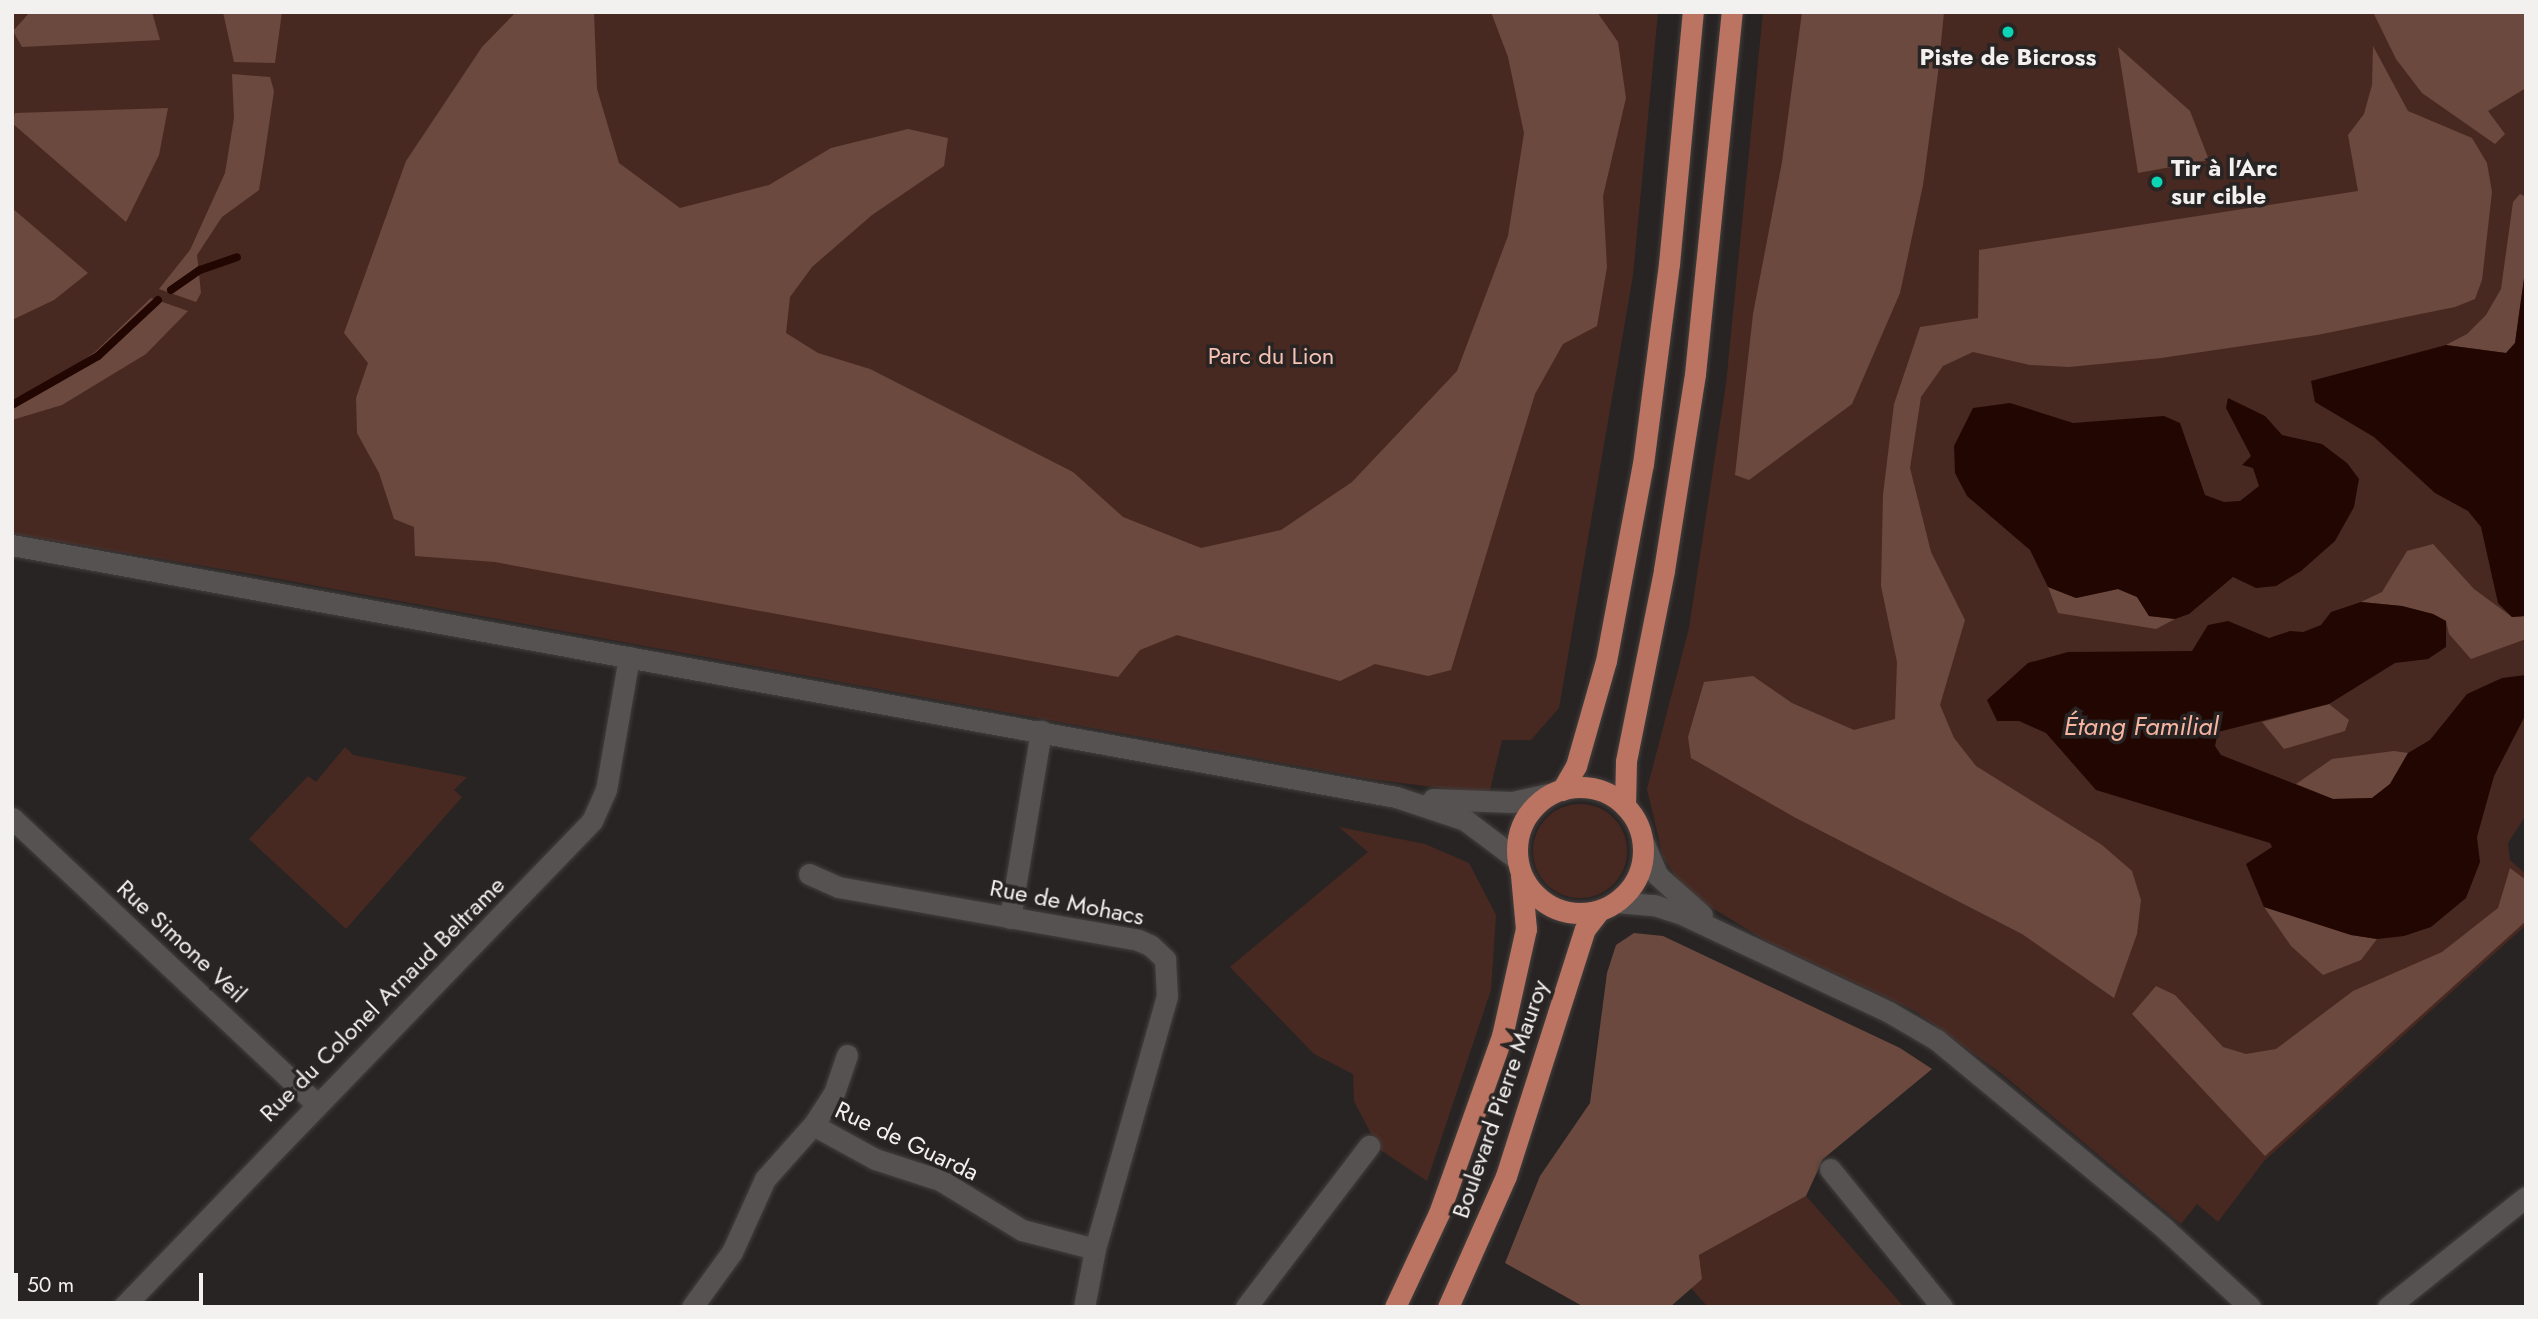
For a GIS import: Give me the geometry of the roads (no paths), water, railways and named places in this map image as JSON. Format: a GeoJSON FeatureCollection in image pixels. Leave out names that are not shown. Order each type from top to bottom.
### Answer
{"type":"FeatureCollection","features":[{"type":"Feature","properties":{"kind":"main road"},"geometry":{"type":"LineString","coordinates":[[1692,12],[1669,264],[1643,464],[1606,661],[1576,765],[1558,791],[1532,809],[1522,824],[1519,867],[1539,898],[1555,909],[1574,914],[1608,906],[1638,875],[1642,839],[1625,806],[1626,761],[1672,520],[1698,348],[1732,12]]}},
{"type":"Feature","properties":{"kind":"main road"},"geometry":{"type":"LineString","coordinates":[[1558,791],[1591,788],[1625,806]]}},
{"type":"Feature","properties":{"kind":"main road","name":"Boulevard Pierre Mauroy"},"geometry":{"type":"LineString","coordinates":[[1395,1307],[1439,1213],[1502,1036],[1526,929],[1519,867]]}},
{"type":"Feature","properties":{"kind":"main road","name":"Boulevard Pierre Mauroy"},"geometry":{"type":"LineString","coordinates":[[1448,1307],[1506,1176],[1585,929],[1608,906]]}},
{"type":"Feature","properties":{"kind":"street"},"geometry":{"type":"LineString","coordinates":[[12,545],[1396,797],[1496,803],[1558,791]]}},
{"type":"Feature","properties":{"kind":"street","name":"Rue du Colonel Arnaud Beltrame"},"geometry":{"type":"LineString","coordinates":[[123,1307],[315,1103],[354,1072],[592,821],[606,790],[629,657]]}},
{"type":"Feature","properties":{"kind":"street"},"geometry":{"type":"LineString","coordinates":[[1010,918],[1041,731]]}},
{"type":"Feature","properties":{"kind":"street"},"geometry":{"type":"LineString","coordinates":[[1396,797],[1465,820],[1519,867]]}},
{"type":"Feature","properties":{"kind":"street","name":"Rue Simone Veil"},"geometry":{"type":"LineString","coordinates":[[12,818],[315,1103]]}},
{"type":"Feature","properties":{"kind":"street"},"geometry":{"type":"LineString","coordinates":[[1642,839],[1650,863],[1666,885],[1695,911],[1739,939]]}},
{"type":"Feature","properties":{"kind":"street","name":"Rue de Mohacs"},"geometry":{"type":"LineString","coordinates":[[808,874],[838,887],[1138,940],[1159,951],[1168,970],[1167,996],[1096,1249],[1084,1307]]}},
{"type":"Feature","properties":{"kind":"street"},"geometry":{"type":"LineString","coordinates":[[1608,906],[1666,909],[1739,939],[1937,1040],[2164,1228],[2250,1307]]}},
{"type":"Feature","properties":{"kind":"street","name":"Rue de Guarda"},"geometry":{"type":"LineString","coordinates":[[692,1307],[726,1263],[765,1179],[813,1125],[834,1093],[847,1055]]}},
{"type":"Feature","properties":{"kind":"street","name":"Rue de Guarda"},"geometry":{"type":"LineString","coordinates":[[813,1125],[876,1159],[940,1180],[1022,1230],[1096,1249]]}},
{"type":"Feature","properties":{"kind":"street"},"geometry":{"type":"LineString","coordinates":[[1246,1307],[1369,1146]]}},
{"type":"Feature","properties":{"kind":"street"},"geometry":{"type":"LineString","coordinates":[[1830,1170],[1942,1307]]}},
{"type":"Feature","properties":{"kind":"street"},"geometry":{"type":"LineString","coordinates":[[2388,1307],[2526,1197]]}},
{"type":"Feature","properties":{"kind":"water"},"geometry":{"type":"Polygon","coordinates":[[[2526,264],[2526,616],[2512,617],[2498,603],[2481,527],[2468,511],[2435,493],[2374,437],[2315,402],[2311,381],[2446,345],[2506,353],[2515,343],[2526,264]]]}},
{"type":"Feature","properties":{"kind":"water"},"geometry":{"type":"Polygon","coordinates":[[[2228,398],[2265,416],[2282,435],[2322,444],[2347,463],[2359,479],[2354,507],[2335,541],[2301,571],[2276,586],[2256,588],[2233,577],[2189,614],[2175,619],[2149,616],[2137,597],[2118,589],[2076,598],[2048,587],[2030,550],[1967,496],[1955,473],[1954,446],[1973,408],[2010,403],[2073,423],[2164,416],[2180,423],[2205,495],[2224,502],[2240,501],[2259,486],[2253,468],[2242,465],[2251,456],[2226,408],[2228,398]]]}},
{"type":"Feature","properties":{"kind":"water","name":"Étang Familial"},"geometry":{"type":"Polygon","coordinates":[[[2361,602],[2402,606],[2433,614],[2446,621],[2446,647],[2428,659],[2395,663],[2329,704],[2218,732],[2215,746],[2221,755],[2333,799],[2372,798],[2390,784],[2408,753],[2430,740],[2467,694],[2502,678],[2526,675],[2526,714],[2494,776],[2477,837],[2480,862],[2466,898],[2431,927],[2404,936],[2377,939],[2351,935],[2264,907],[2246,864],[2272,847],[2270,843],[2096,790],[2046,733],[2019,721],[1997,721],[1987,700],[2028,663],[2068,652],[2192,651],[2208,625],[2228,621],[2269,638],[2290,631],[2303,632],[2321,625],[2331,612],[2361,602]]]}},
{"type":"Feature","properties":{"kind":"waterway"},"geometry":{"type":"LineString","coordinates":[[171,290],[200,270],[237,257]]}},
{"type":"Feature","properties":{"kind":"waterway"},"geometry":{"type":"LineString","coordinates":[[12,405],[98,356],[158,300]]}},
{"type":"Feature","properties":{"kind":"place","name":"Piste de Bicross"},"geometry":{"type":"Point","coordinates":[2008,32]}},
{"type":"Feature","properties":{"kind":"place","name":"Tir à l'Arc sur cible"},"geometry":{"type":"Point","coordinates":[2157,182]}},
{"type":"Feature","properties":{"kind":"park label","name":"Parc du Lion"},"geometry":{"type":"Point","coordinates":[1271,356]}}]}
